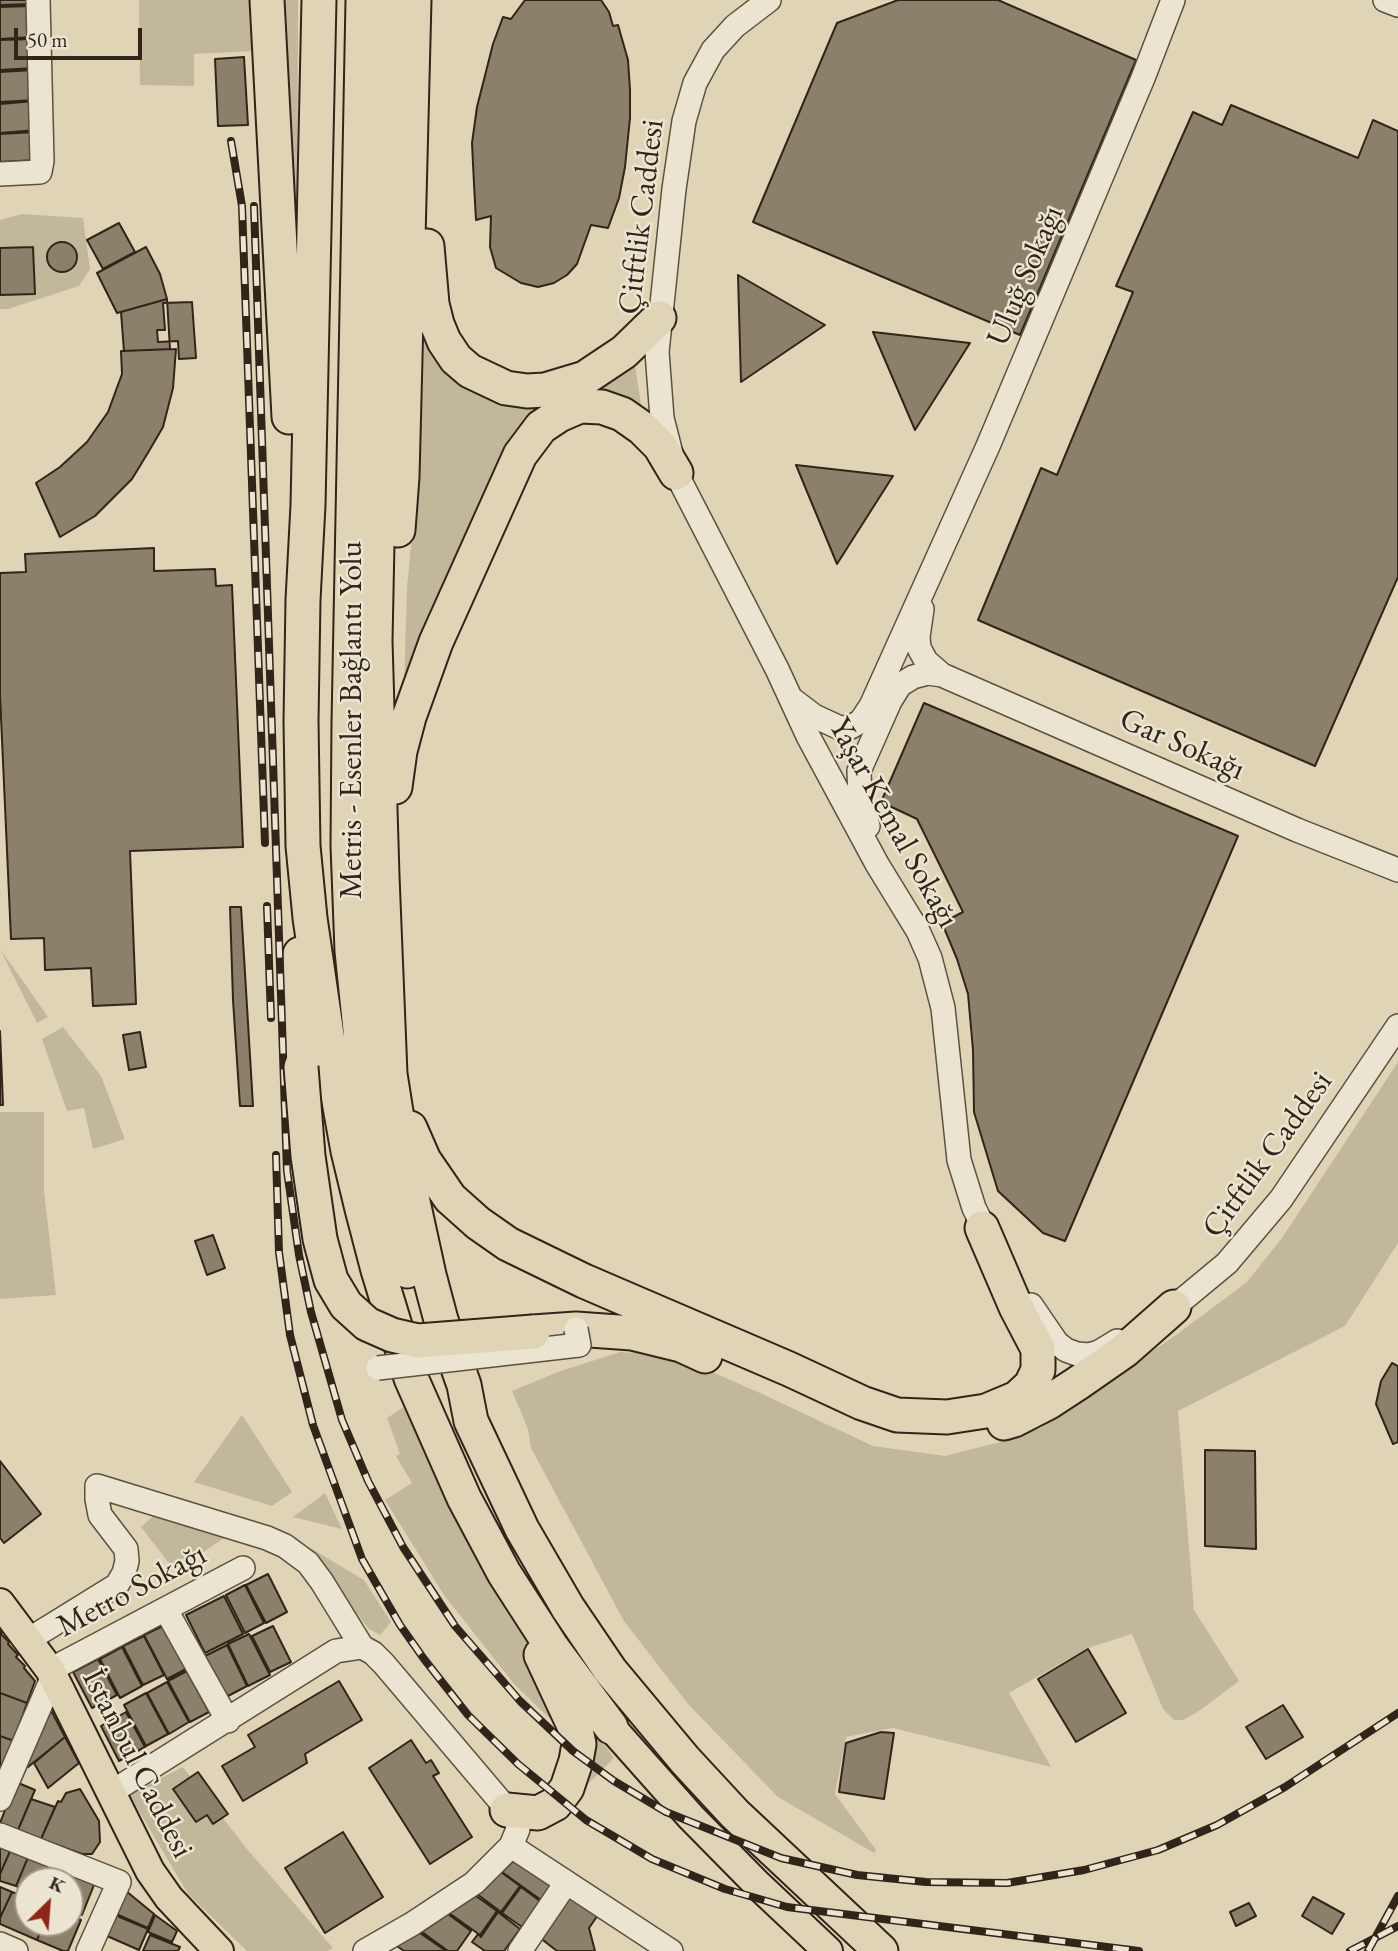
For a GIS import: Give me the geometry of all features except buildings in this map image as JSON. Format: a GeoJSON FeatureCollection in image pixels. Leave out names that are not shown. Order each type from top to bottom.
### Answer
{"type":"FeatureCollection","features":[{"type":"Feature","properties":{"kind":"highway"},"geometry":{"type":"LineString","coordinates":[[267,0],[290,441],[293,558],[303,600],[303,832],[310,918],[348,1151],[378,1270],[411,1378],[432,1429],[482,1533],[519,1598],[611,1727]]}},
{"type":"Feature","properties":{"kind":"highway","name":"Metris - Esenler Bağlantı Yolu"},"geometry":{"type":"LineString","coordinates":[[303,600],[308,505],[319,0]]}},
{"type":"Feature","properties":{"kind":"highway","name":"Metris - Esenler Bağlantı Yolu"},"geometry":{"type":"LineString","coordinates":[[363,0],[349,723],[348,846],[352,951],[368,1098],[387,1199],[418,1313],[442,1368],[471,1421]]}},
{"type":"Feature","properties":{"kind":"highway"},"geometry":{"type":"LineString","coordinates":[[388,0],[374,641],[390,1074],[403,1156],[429,1275],[441,1320],[464,1385],[471,1421],[522,1529],[568,1608],[610,1670],[685,1760],[735,1814],[881,1951]]}},
{"type":"Feature","properties":{"kind":"highway"},"geometry":{"type":"LineString","coordinates":[[380,794],[402,477],[414,0]]}},
{"type":"Feature","properties":{"kind":"highway"},"geometry":{"type":"LineString","coordinates":[[422,0],[428,65],[428,270],[437,324],[456,359],[470,371],[506,388],[545,390],[585,378],[602,369],[643,336],[659,318]]}},
{"type":"Feature","properties":{"kind":"highway"},"geometry":{"type":"LineString","coordinates":[[382,876],[400,751],[419,686],[465,575],[528,443],[541,427],[559,415],[580,406],[602,407],[622,414],[642,428],[660,446],[676,473]]}},
{"type":"Feature","properties":{"kind":"highway"},"geometry":{"type":"LineString","coordinates":[[310,918],[300,953],[298,981],[301,1067],[320,1240],[331,1280],[346,1306],[367,1324],[392,1335],[418,1340],[576,1329],[632,1332],[897,1415],[972,1424],[1014,1420],[1065,1391],[1124,1351],[1174,1307]]}},
{"type":"Feature","properties":{"kind":"highway"},"geometry":{"type":"LineString","coordinates":[[389,1043],[411,1130],[424,1160],[450,1198],[478,1223],[508,1244],[544,1263],[785,1378]]}},
{"type":"Feature","properties":{"kind":"highway"},"geometry":{"type":"LineString","coordinates":[[972,1424],[986,1411],[1017,1398],[1031,1385],[1039,1361],[1038,1349],[1016,1307],[982,1227]]}},
{"type":"Feature","properties":{"kind":"highway"},"geometry":{"type":"LineString","coordinates":[[507,1810],[538,1812],[555,1804],[573,1775],[579,1744],[576,1730],[545,1664],[519,1598]]}},
{"type":"Feature","properties":{"kind":"main road","name":"İstanbul Caddesi"},"geometry":{"type":"LineString","coordinates":[[0,1602],[52,1673],[150,1871],[204,1945]]}},
{"type":"Feature","properties":{"kind":"main road"},"geometry":{"type":"LineString","coordinates":[[611,1727],[691,1817],[828,1951]]}},
{"type":"Feature","properties":{"kind":"main road"},"geometry":{"type":"LineString","coordinates":[[758,1885],[785,1920],[801,1951]]}},
{"type":"Feature","properties":{"kind":"street"},"geometry":{"type":"LineString","coordinates":[[0,174],[40,172],[38,0]]}},
{"type":"Feature","properties":{"kind":"street","name":"Çitftlik Caddesi"},"geometry":{"type":"LineString","coordinates":[[676,473],[662,418],[657,352],[684,121],[695,83],[713,50],[735,26],[769,0]]}},
{"type":"Feature","properties":{"kind":"street"},"geometry":{"type":"LineString","coordinates":[[1385,0],[1398,5]]}},
{"type":"Feature","properties":{"kind":"street","name":"Uluğ Sokağı"},"geometry":{"type":"LineString","coordinates":[[935,562],[1030,348],[1173,4]]}},
{"type":"Feature","properties":{"kind":"street","name":"Yaşar Kemal Sokağı"},"geometry":{"type":"LineString","coordinates":[[676,473],[793,700],[808,736],[877,864],[918,931],[930,958],[940,988],[959,1160],[982,1227],[1048,1332],[1066,1350],[1077,1354],[1099,1352],[1138,1325],[1174,1307]]}},
{"type":"Feature","properties":{"kind":"street"},"geometry":{"type":"LineString","coordinates":[[935,562],[918,637],[919,648],[926,661],[942,675]]}},
{"type":"Feature","properties":{"kind":"street"},"geometry":{"type":"LineString","coordinates":[[793,700],[814,716],[840,727],[851,727],[861,721],[871,706],[935,562]]}},
{"type":"Feature","properties":{"kind":"street"},"geometry":{"type":"LineString","coordinates":[[877,864],[860,799],[859,771],[868,747],[900,685],[913,677],[928,673],[942,675]]}},
{"type":"Feature","properties":{"kind":"street","name":"Gar Sokağı"},"geometry":{"type":"LineString","coordinates":[[942,675],[1297,830],[1398,870]]}},
{"type":"Feature","properties":{"kind":"street","name":"Çitftlik Caddesi"},"geometry":{"type":"LineString","coordinates":[[1174,1307],[1227,1264],[1281,1199],[1398,1027]]}},
{"type":"Feature","properties":{"kind":"street"},"geometry":{"type":"LineString","coordinates":[[378,1368],[579,1345],[576,1329]]}},
{"type":"Feature","properties":{"kind":"street"},"geometry":{"type":"LineString","coordinates":[[28,1640],[117,1585],[124,1573],[127,1561],[125,1549],[100,1515],[97,1486],[244,1531],[285,1546],[308,1563],[362,1647],[384,1664],[517,1822],[518,1829],[511,1846],[474,1883],[365,1951]]}},
{"type":"Feature","properties":{"kind":"street","name":"Metro Sokağı"},"geometry":{"type":"LineString","coordinates":[[52,1673],[243,1568]]}},
{"type":"Feature","properties":{"kind":"street"},"geometry":{"type":"LineString","coordinates":[[166,1610],[228,1721]]}},
{"type":"Feature","properties":{"kind":"street"},"geometry":{"type":"LineString","coordinates":[[110,1793],[336,1651],[362,1647]]}},
{"type":"Feature","properties":{"kind":"street"},"geometry":{"type":"LineString","coordinates":[[0,1799],[52,1673]]}},
{"type":"Feature","properties":{"kind":"street"},"geometry":{"type":"LineString","coordinates":[[0,1835],[119,1882],[150,1871]]}},
{"type":"Feature","properties":{"kind":"street"},"geometry":{"type":"LineString","coordinates":[[511,1846],[671,1951]]}},
{"type":"Feature","properties":{"kind":"street"},"geometry":{"type":"LineString","coordinates":[[88,1951],[119,1882]]}},
{"type":"Feature","properties":{"kind":"street"},"geometry":{"type":"LineString","coordinates":[[529,1948],[566,1883]]}},
{"type":"Feature","properties":{"kind":"street"},"geometry":{"type":"LineString","coordinates":[[0,1944],[16,1951]]}},
{"type":"Feature","properties":{"kind":"shaded area"},"geometry":{"type":"Polygon","coordinates":[[[139,0],[250,0],[253,51],[194,54],[194,86],[140,85],[139,0]]]}},
{"type":"Feature","properties":{"kind":"shaded area"},"geometry":{"type":"Polygon","coordinates":[[[276,0],[298,0],[297,252],[276,0]]]}},
{"type":"Feature","properties":{"kind":"shaded area"},"geometry":{"type":"Polygon","coordinates":[[[22,214],[83,218],[90,269],[79,286],[8,309],[0,309],[0,220],[22,214]]]}},
{"type":"Feature","properties":{"kind":"shaded area"},"geometry":{"type":"Polygon","coordinates":[[[424,333],[551,398],[404,687],[407,587],[419,467],[424,333]]]}},
{"type":"Feature","properties":{"kind":"shaded area"},"geometry":{"type":"Polygon","coordinates":[[[633,352],[642,411],[594,394],[602,377],[633,352]]]}},
{"type":"Feature","properties":{"kind":"shaded area"},"geometry":{"type":"Polygon","coordinates":[[[0,949],[32,994],[48,1017],[37,1023],[0,949]]]}},
{"type":"Feature","properties":{"kind":"shaded area"},"geometry":{"type":"Polygon","coordinates":[[[63,1027],[101,1076],[125,1139],[93,1149],[84,1108],[67,1111],[42,1039],[63,1027]]]}},
{"type":"Feature","properties":{"kind":"shaded area"},"geometry":{"type":"Polygon","coordinates":[[[1398,1062],[1398,1243],[1345,1326],[1178,1411],[1194,1610],[1239,1681],[1199,1711],[1183,1720],[1174,1720],[1163,1709],[1132,1634],[1088,1648],[1009,1693],[1051,1767],[893,1728],[846,1737],[835,1794],[876,1850],[874,1853],[778,1797],[688,1704],[624,1621],[531,1448],[528,1429],[512,1391],[558,1372],[620,1352],[673,1355],[873,1446],[945,1456],[1041,1428],[1246,1283],[1282,1238],[1398,1062]]]}},
{"type":"Feature","properties":{"kind":"shaded area"},"geometry":{"type":"Polygon","coordinates":[[[0,1112],[44,1112],[44,1191],[56,1295],[0,1299],[0,1112]]]}},
{"type":"Feature","properties":{"kind":"shaded area"},"geometry":{"type":"Polygon","coordinates":[[[404,1407],[440,1484],[532,1648],[566,1734],[515,1685],[444,1595],[385,1500],[412,1483],[396,1456],[400,1454],[387,1418],[404,1407]]]}},
{"type":"Feature","properties":{"kind":"shaded area"},"geometry":{"type":"Polygon","coordinates":[[[242,1415],[292,1492],[272,1506],[194,1482],[242,1415]]]}},
{"type":"Feature","properties":{"kind":"shaded area"},"geometry":{"type":"Polygon","coordinates":[[[325,1493],[342,1529],[293,1517],[325,1493]]]}},
{"type":"Feature","properties":{"kind":"shaded area"},"geometry":{"type":"Polygon","coordinates":[[[158,1512],[233,1532],[175,1571],[141,1527],[158,1512]]]}},
{"type":"Feature","properties":{"kind":"shaded area"},"geometry":{"type":"Polygon","coordinates":[[[297,1540],[364,1580],[391,1622],[380,1635],[369,1629],[297,1540]]]}},
{"type":"Feature","properties":{"kind":"shaded area"},"geometry":{"type":"Polygon","coordinates":[[[565,1691],[614,1758],[583,1789],[565,1691]]]}},
{"type":"Feature","properties":{"kind":"shaded area"},"geometry":{"type":"Polygon","coordinates":[[[183,1767],[247,1849],[333,1948],[327,1951],[247,1951],[188,1894],[129,1794],[183,1767]]]}},
{"type":"Feature","properties":{"kind":"railway"},"geometry":{"type":"LineString","coordinates":[[231,141],[242,206],[265,843]]}},
{"type":"Feature","properties":{"kind":"railway"},"geometry":{"type":"LineString","coordinates":[[254,206],[287,1171],[299,1255],[311,1312],[342,1420],[368,1481],[403,1547],[455,1626],[520,1701],[573,1751],[614,1781],[666,1812],[781,1858],[857,1875],[926,1882],[1007,1883],[1084,1870],[1158,1850],[1217,1825],[1285,1787],[1398,1713]]}},
{"type":"Feature","properties":{"kind":"railway"},"geometry":{"type":"LineString","coordinates":[[267,906],[271,1018]]}},
{"type":"Feature","properties":{"kind":"railway"},"geometry":{"type":"LineString","coordinates":[[276,1155],[279,1252],[290,1335],[313,1425],[362,1559],[400,1625],[424,1659],[468,1715],[518,1764],[586,1820],[652,1859],[725,1889],[787,1907],[1139,1951]]}},
{"type":"Feature","properties":{"kind":"railway"},"geometry":{"type":"LineString","coordinates":[[1368,1951],[1398,1896]]}},
{"type":"Feature","properties":{"kind":"railway"},"geometry":{"type":"LineString","coordinates":[[1350,1951],[1398,1926]]}}]}
